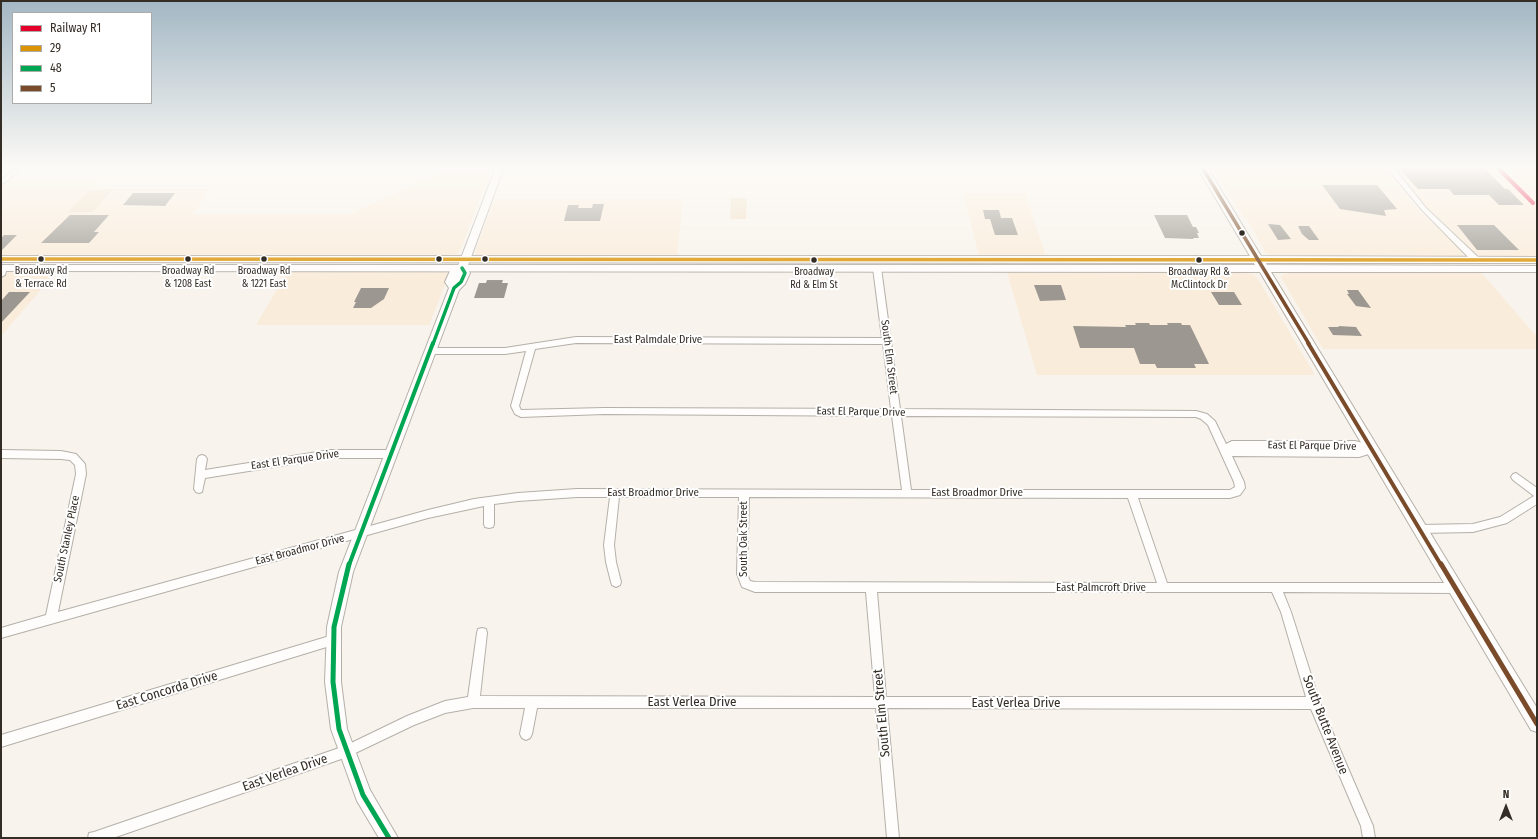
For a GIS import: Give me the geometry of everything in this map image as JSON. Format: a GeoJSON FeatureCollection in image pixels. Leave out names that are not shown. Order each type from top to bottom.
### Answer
{"type":"FeatureCollection","features":[{"type":"Feature","properties":{"kind":"main road"},"geometry":{"type":"LineString","coordinates":[[1226,206],[1537,724]]}},
{"type":"Feature","properties":{"kind":"main road"},"geometry":{"type":"LineString","coordinates":[[3,266],[162,264],[1262,264],[1435,260],[1537,260]]}},
{"type":"Feature","properties":{"kind":"main road"},"geometry":{"type":"LineString","coordinates":[[1414,269],[1413,266],[1415,264],[1425,264],[1435,260]]}},
{"type":"Feature","properties":{"kind":"main road"},"geometry":{"type":"LineString","coordinates":[[1476,260],[1490,269]]}},
{"type":"Feature","properties":{"kind":"main road"},"geometry":{"type":"LineString","coordinates":[[1262,264],[1414,269],[1537,269]]}},
{"type":"Feature","properties":{"kind":"street"},"geometry":{"type":"LineString","coordinates":[[389,838],[363,795],[339,729],[332,682],[333,640],[342,585],[359,534],[454,288],[461,282],[465,273],[464,264],[485,206]]}},
{"type":"Feature","properties":{"kind":"street"},"geometry":{"type":"LineString","coordinates":[[1422,206],[1476,260]]}},
{"type":"Feature","properties":{"kind":"street","name":"South Elm Street"},"geometry":{"type":"LineString","coordinates":[[877,264],[907,493]]}},
{"type":"Feature","properties":{"kind":"street","name":"East Palmdale Drive"},"geometry":{"type":"LineString","coordinates":[[430,351],[505,351],[576,340],[887,341]]}},
{"type":"Feature","properties":{"kind":"street","name":"East El Parque Drive"},"geometry":{"type":"LineString","coordinates":[[531,347],[516,403],[516,409],[518,412],[526,414],[590,411],[854,411],[896,413],[1192,414],[1204,416]]}},
{"type":"Feature","properties":{"kind":"street","name":"East Broadmor Drive"},"geometry":{"type":"LineString","coordinates":[[1,633],[443,510],[489,501],[547,494],[1230,494],[1239,491],[1240,485],[1212,423],[1204,416]]}},
{"type":"Feature","properties":{"kind":"street","name":"East El Parque Drive"},"geometry":{"type":"LineString","coordinates":[[1224,449],[1235,453],[1359,453],[1372,449]]}},
{"type":"Feature","properties":{"kind":"street","name":"South Stanley Place"},"geometry":{"type":"LineString","coordinates":[[1,454],[61,454],[73,457],[78,460],[80,464],[81,474],[51,619]]}},
{"type":"Feature","properties":{"kind":"street","name":"East El Parque Drive"},"geometry":{"type":"LineString","coordinates":[[200,475],[330,454],[390,454]]}},
{"type":"Feature","properties":{"kind":"street"},"geometry":{"type":"LineString","coordinates":[[199,489],[202,459]]}},
{"type":"Feature","properties":{"kind":"street"},"geometry":{"type":"LineString","coordinates":[[1420,529],[1473,528],[1503,520],[1536,500],[1516,477]]}},
{"type":"Feature","properties":{"kind":"street"},"geometry":{"type":"LineString","coordinates":[[615,493],[609,545],[616,582]]}},
{"type":"Feature","properties":{"kind":"street","name":"South Oak Street"},"geometry":{"type":"LineString","coordinates":[[744,493],[742,574],[746,584]]}},
{"type":"Feature","properties":{"kind":"street"},"geometry":{"type":"LineString","coordinates":[[1131,493],[1164,588]]}},
{"type":"Feature","properties":{"kind":"street"},"geometry":{"type":"LineString","coordinates":[[489,501],[489,524]]}},
{"type":"Feature","properties":{"kind":"street","name":"East Palmcroft Drive"},"geometry":{"type":"LineString","coordinates":[[746,584],[760,588],[1455,588]]}},
{"type":"Feature","properties":{"kind":"street","name":"South Elm Street"},"geometry":{"type":"LineString","coordinates":[[871,588],[893,838]]}},
{"type":"Feature","properties":{"kind":"street","name":"South Butte Avenue"},"geometry":{"type":"LineString","coordinates":[[1276,589],[1286,612],[1314,703],[1367,826],[1369,838]]}},
{"type":"Feature","properties":{"kind":"street"},"geometry":{"type":"LineString","coordinates":[[473,702],[482,633]]}},
{"type":"Feature","properties":{"kind":"street","name":"East Concorda Drive"},"geometry":{"type":"LineString","coordinates":[[1,741],[333,640]]}},
{"type":"Feature","properties":{"kind":"street","name":"East Verlea Drive"},"geometry":{"type":"LineString","coordinates":[[94,838],[347,751],[415,718],[445,707],[473,702],[1314,703]]}},
{"type":"Feature","properties":{"kind":"street"},"geometry":{"type":"LineString","coordinates":[[526,734],[532,702]]}},
{"type":"Feature","properties":{"kind":"shaded area"},"geometry":{"type":"Polygon","coordinates":[[[1,206],[74,206],[69,212],[93,212],[98,206],[199,206],[193,214],[350,214],[367,206],[477,206],[460,251],[456,255],[1,256],[1,206]]]}},
{"type":"Feature","properties":{"kind":"shaded area"},"geometry":{"type":"Polygon","coordinates":[[[74,206],[98,206],[93,212],[68,212],[74,206]]]}},
{"type":"Feature","properties":{"kind":"shaded area"},"geometry":{"type":"Polygon","coordinates":[[[491,206],[682,206],[677,255],[479,256],[476,255],[475,252],[491,206]]]}},
{"type":"Feature","properties":{"kind":"shaded area"},"geometry":{"type":"Polygon","coordinates":[[[731,206],[747,206],[746,219],[730,219],[731,206]]]}},
{"type":"Feature","properties":{"kind":"shaded area"},"geometry":{"type":"Polygon","coordinates":[[[966,206],[1029,206],[1046,256],[979,256],[966,206]]]}},
{"type":"Feature","properties":{"kind":"shaded area"},"geometry":{"type":"Polygon","coordinates":[[[1237,206],[1416,206],[1447,236],[1462,252],[1463,256],[1270,255],[1265,252],[1250,224],[1237,206]]]}},
{"type":"Feature","properties":{"kind":"shaded area"},"geometry":{"type":"Polygon","coordinates":[[[1537,206],[1537,257],[1483,257],[1475,254],[1426,207],[1537,206]]]}},
{"type":"Feature","properties":{"kind":"shaded area"},"geometry":{"type":"Polygon","coordinates":[[[10,271],[57,271],[1,336],[1,278],[10,271]]]}},
{"type":"Feature","properties":{"kind":"shaded area"},"geometry":{"type":"Polygon","coordinates":[[[288,271],[445,271],[449,274],[429,325],[256,325],[288,271]]]}},
{"type":"Feature","properties":{"kind":"shaded area"},"geometry":{"type":"Polygon","coordinates":[[[1007,272],[1253,274],[1258,279],[1315,375],[1037,375],[1007,272]]]}},
{"type":"Feature","properties":{"kind":"shaded area"},"geometry":{"type":"Polygon","coordinates":[[[1481,272],[1537,337],[1537,349],[1323,349],[1281,277],[1283,274],[1289,273],[1481,272]]]}},
{"type":"Feature","properties":{"kind":"building"},"geometry":{"type":"Polygon","coordinates":[[[568,206],[592,208],[592,206],[603,206],[600,221],[564,221],[568,206]]]}},
{"type":"Feature","properties":{"kind":"building"},"geometry":{"type":"Polygon","coordinates":[[[1338,206],[1395,206],[1397,209],[1384,210],[1386,216],[1340,209],[1338,206]]]}},
{"type":"Feature","properties":{"kind":"building"},"geometry":{"type":"Polygon","coordinates":[[[983,210],[999,210],[1001,218],[1012,218],[1018,235],[995,235],[990,219],[985,219],[983,210]]]}},
{"type":"Feature","properties":{"kind":"building"},"geometry":{"type":"Polygon","coordinates":[[[70,215],[109,215],[94,232],[99,232],[89,243],[41,243],[70,215]]]}},
{"type":"Feature","properties":{"kind":"building"},"geometry":{"type":"Polygon","coordinates":[[[1154,215],[1187,215],[1193,227],[1196,227],[1199,233],[1197,233],[1199,238],[1165,238],[1154,215]]]}},
{"type":"Feature","properties":{"kind":"building"},"geometry":{"type":"Polygon","coordinates":[[[1268,224],[1280,225],[1291,239],[1278,240],[1268,224]]]}},
{"type":"Feature","properties":{"kind":"building"},"geometry":{"type":"Polygon","coordinates":[[[1457,225],[1494,225],[1519,250],[1477,250],[1457,225]]]}},
{"type":"Feature","properties":{"kind":"building"},"geometry":{"type":"Polygon","coordinates":[[[1298,226],[1309,226],[1319,240],[1309,240],[1302,234],[1298,226]]]}},
{"type":"Feature","properties":{"kind":"building"},"geometry":{"type":"Polygon","coordinates":[[[4,235],[17,235],[1,251],[1,238],[4,235]]]}},
{"type":"Feature","properties":{"kind":"building"},"geometry":{"type":"Polygon","coordinates":[[[487,280],[503,280],[502,283],[508,283],[504,298],[474,298],[479,283],[486,283],[487,280]]]}},
{"type":"Feature","properties":{"kind":"building"},"geometry":{"type":"Polygon","coordinates":[[[1034,285],[1061,285],[1066,300],[1040,301],[1034,285]]]}},
{"type":"Feature","properties":{"kind":"building"},"geometry":{"type":"Polygon","coordinates":[[[361,288],[389,288],[384,299],[371,308],[353,308],[356,302],[354,302],[361,288]]]}},
{"type":"Feature","properties":{"kind":"building"},"geometry":{"type":"Polygon","coordinates":[[[1347,290],[1358,290],[1371,308],[1356,306],[1347,294],[1349,294],[1347,290]]]}},
{"type":"Feature","properties":{"kind":"building"},"geometry":{"type":"Polygon","coordinates":[[[9,292],[30,292],[1,323],[1,301],[9,292]]]}},
{"type":"Feature","properties":{"kind":"building"},"geometry":{"type":"Polygon","coordinates":[[[1211,292],[1234,292],[1242,305],[1219,305],[1211,292]]]}},
{"type":"Feature","properties":{"kind":"building"},"geometry":{"type":"Polygon","coordinates":[[[1135,323],[1168,325],[1167,323],[1181,323],[1182,325],[1190,325],[1209,364],[1194,364],[1196,368],[1157,368],[1155,364],[1140,364],[1134,348],[1080,348],[1073,326],[1126,327],[1125,325],[1136,325],[1135,323]]]}},
{"type":"Feature","properties":{"kind":"building"},"geometry":{"type":"Polygon","coordinates":[[[1338,326],[1356,327],[1362,336],[1333,335],[1328,327],[1339,327],[1338,326]]]}},
{"type":"Feature","properties":{"kind":"transit line","name":"5"},"geometry":{"type":"LineString","coordinates":[[1226,206],[1537,724]]}},
{"type":"Feature","properties":{"kind":"transit line","name":"29"},"geometry":{"type":"LineString","coordinates":[[1,259],[1537,260]]}},
{"type":"Feature","properties":{"kind":"transit line","name":"48"},"geometry":{"type":"LineString","coordinates":[[389,838],[363,795],[339,729],[333,682],[334,627],[346,572],[454,288],[461,282],[465,273],[462,268]]}},
{"type":"Feature","properties":{"kind":"place","name":"Broadway Rd & Terrace Rd"},"geometry":{"type":"Point","coordinates":[41,259]}},
{"type":"Feature","properties":{"kind":"place","name":"Broadway Rd & 1208 East"},"geometry":{"type":"Point","coordinates":[188,259]}},
{"type":"Feature","properties":{"kind":"place","name":"Broadway Rd & 1221 East"},"geometry":{"type":"Point","coordinates":[264,259]}},
{"type":"Feature","properties":{"kind":"place","name":"Broadway Rd & Elm St"},"geometry":{"type":"Point","coordinates":[814,260]}},
{"type":"Feature","properties":{"kind":"place","name":"Broadway Rd & McClintock Dr"},"geometry":{"type":"Point","coordinates":[1199,260]}}]}
